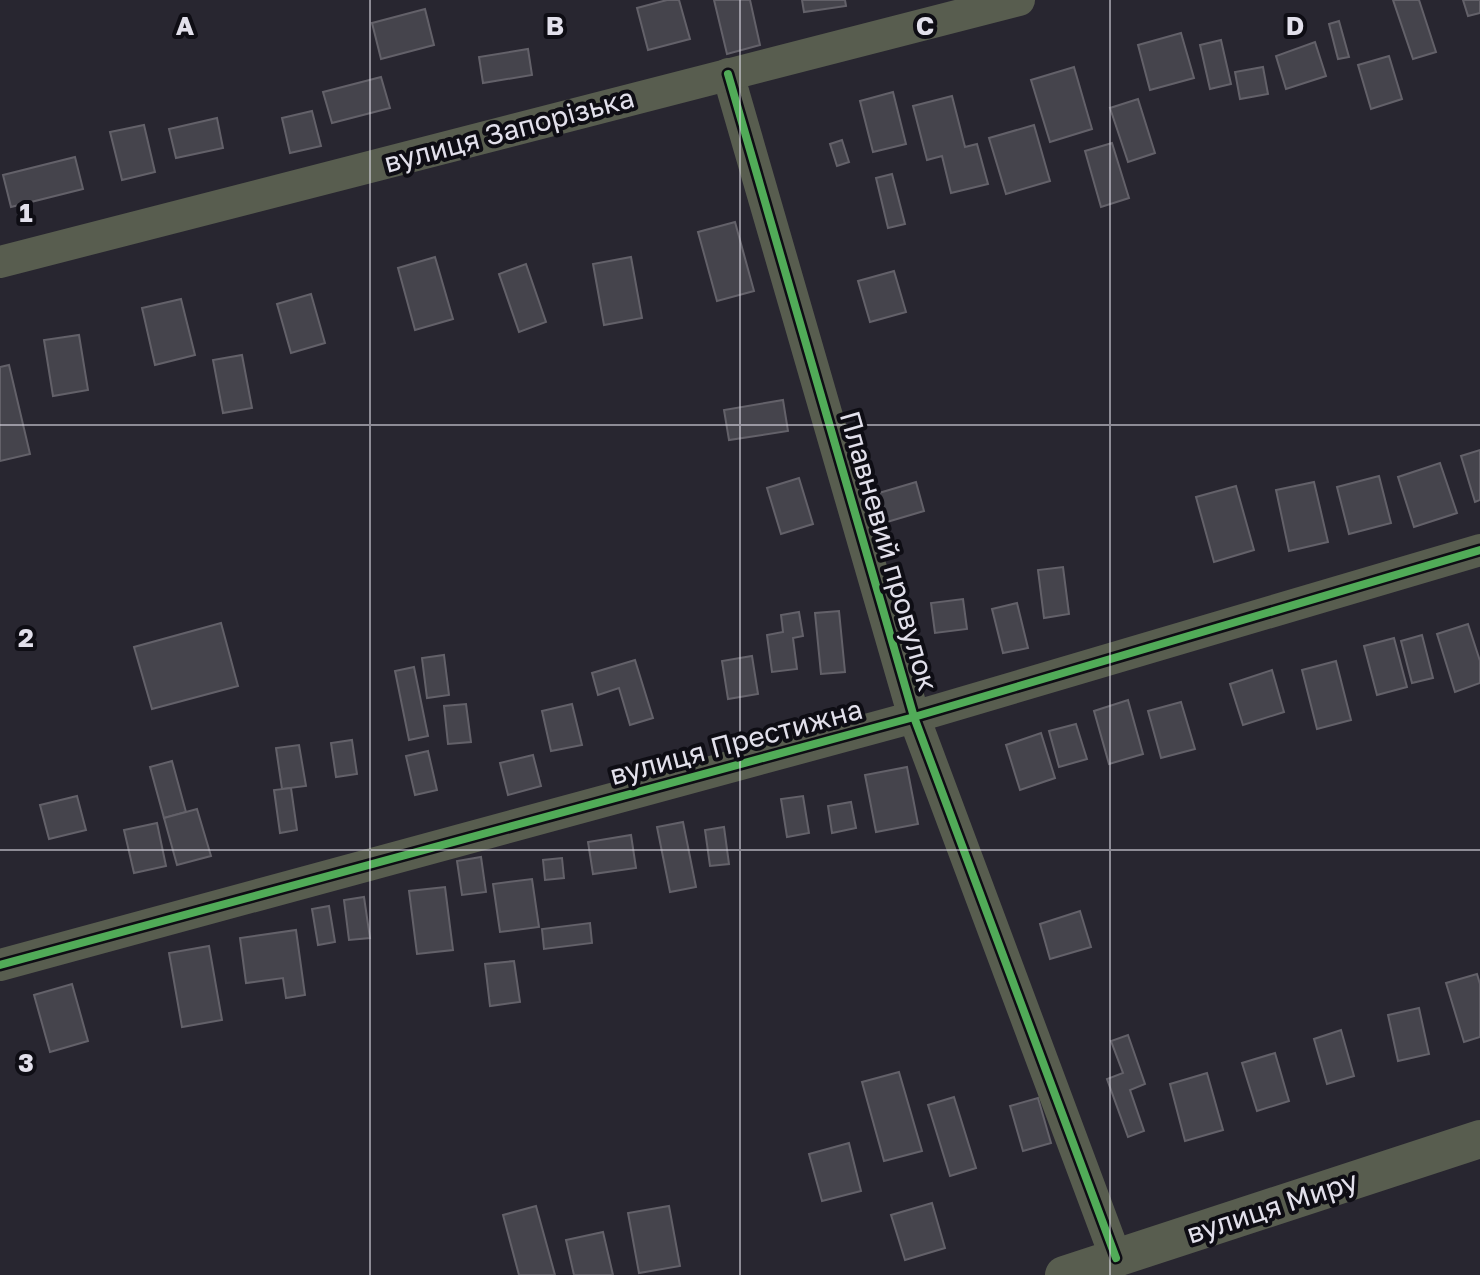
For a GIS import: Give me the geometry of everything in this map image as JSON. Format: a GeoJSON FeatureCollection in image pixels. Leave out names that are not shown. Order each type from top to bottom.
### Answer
{"type":"FeatureCollection","features":[{"type":"Feature","properties":{"kind":"street","name":"вулиця Запорізька"},"geometry":{"type":"LineString","coordinates":[[0,262],[1019,0]]}},
{"type":"Feature","properties":{"kind":"street","name":"Плавневий провулок"},"geometry":{"type":"LineString","coordinates":[[728,74],[914,717],[1116,1258]]}},
{"type":"Feature","properties":{"kind":"street","name":"вулиця Престижна"},"geometry":{"type":"LineString","coordinates":[[0,965],[914,717],[1480,550]]}},
{"type":"Feature","properties":{"kind":"street","name":"вулиця Миру"},"geometry":{"type":"LineString","coordinates":[[1064,1275],[1480,1139]]}},
{"type":"Feature","properties":{"kind":"building"},"geometry":{"type":"Polygon","coordinates":[[[679,0],[690,39],[648,50],[637,8],[679,0]]]}},
{"type":"Feature","properties":{"kind":"building"},"geometry":{"type":"Polygon","coordinates":[[[714,0],[750,0],[760,45],[727,54],[714,0]]]}},
{"type":"Feature","properties":{"kind":"building"},"geometry":{"type":"Polygon","coordinates":[[[802,0],[845,0],[846,6],[804,12],[802,0]]]}},
{"type":"Feature","properties":{"kind":"building"},"geometry":{"type":"Polygon","coordinates":[[[1393,0],[1419,0],[1436,52],[1413,59],[1393,0]]]}},
{"type":"Feature","properties":{"kind":"building"},"geometry":{"type":"Polygon","coordinates":[[[1463,0],[1480,0],[1480,13],[1468,16],[1463,0]]]}},
{"type":"Feature","properties":{"kind":"building"},"geometry":{"type":"Polygon","coordinates":[[[425,9],[434,45],[381,59],[372,23],[425,9]]]}},
{"type":"Feature","properties":{"kind":"building"},"geometry":{"type":"Polygon","coordinates":[[[1339,21],[1349,57],[1338,59],[1329,24],[1339,21]]]}},
{"type":"Feature","properties":{"kind":"building"},"geometry":{"type":"Polygon","coordinates":[[[1181,33],[1194,78],[1150,90],[1138,45],[1181,33]]]}},
{"type":"Feature","properties":{"kind":"building"},"geometry":{"type":"Polygon","coordinates":[[[1221,40],[1231,84],[1210,89],[1200,45],[1221,40]]]}},
{"type":"Feature","properties":{"kind":"building"},"geometry":{"type":"Polygon","coordinates":[[[1315,42],[1326,76],[1286,89],[1276,56],[1315,42]]]}},
{"type":"Feature","properties":{"kind":"building"},"geometry":{"type":"Polygon","coordinates":[[[528,49],[532,75],[483,83],[479,57],[528,49]]]}},
{"type":"Feature","properties":{"kind":"building"},"geometry":{"type":"Polygon","coordinates":[[[1389,56],[1402,99],[1371,109],[1358,65],[1389,56]]]}},
{"type":"Feature","properties":{"kind":"building"},"geometry":{"type":"Polygon","coordinates":[[[1074,67],[1092,129],[1050,142],[1031,80],[1074,67]]]}},
{"type":"Feature","properties":{"kind":"building"},"geometry":{"type":"Polygon","coordinates":[[[1263,67],[1268,94],[1240,99],[1235,72],[1263,67]]]}},
{"type":"Feature","properties":{"kind":"building"},"geometry":{"type":"Polygon","coordinates":[[[381,77],[390,108],[332,123],[323,92],[381,77]]]}},
{"type":"Feature","properties":{"kind":"building"},"geometry":{"type":"Polygon","coordinates":[[[893,92],[906,144],[873,152],[860,101],[893,92]]]}},
{"type":"Feature","properties":{"kind":"building"},"geometry":{"type":"Polygon","coordinates":[[[952,96],[965,147],[977,144],[988,184],[951,193],[942,156],[927,160],[913,106],[952,96]]]}},
{"type":"Feature","properties":{"kind":"building"},"geometry":{"type":"Polygon","coordinates":[[[1138,99],[1155,153],[1128,162],[1110,108],[1138,99]]]}},
{"type":"Feature","properties":{"kind":"building"},"geometry":{"type":"Polygon","coordinates":[[[312,111],[321,146],[290,153],[282,118],[312,111]]]}},
{"type":"Feature","properties":{"kind":"building"},"geometry":{"type":"Polygon","coordinates":[[[217,118],[223,148],[176,158],[169,129],[217,118]]]}},
{"type":"Feature","properties":{"kind":"building"},"geometry":{"type":"Polygon","coordinates":[[[144,125],[155,172],[122,180],[110,132],[144,125]]]}},
{"type":"Feature","properties":{"kind":"building"},"geometry":{"type":"Polygon","coordinates":[[[1034,125],[1050,181],[1006,194],[989,138],[1034,125]]]}},
{"type":"Feature","properties":{"kind":"building"},"geometry":{"type":"Polygon","coordinates":[[[842,140],[849,162],[837,166],[830,144],[842,140]]]}},
{"type":"Feature","properties":{"kind":"building"},"geometry":{"type":"Polygon","coordinates":[[[1112,143],[1129,198],[1101,207],[1085,151],[1112,143]]]}},
{"type":"Feature","properties":{"kind":"building"},"geometry":{"type":"Polygon","coordinates":[[[75,157],[83,189],[11,207],[3,175],[75,157]]]}},
{"type":"Feature","properties":{"kind":"building"},"geometry":{"type":"Polygon","coordinates":[[[892,174],[905,224],[888,228],[876,178],[892,174]]]}},
{"type":"Feature","properties":{"kind":"building"},"geometry":{"type":"Polygon","coordinates":[[[735,222],[754,291],[717,301],[698,232],[735,222]]]}},
{"type":"Feature","properties":{"kind":"building"},"geometry":{"type":"Polygon","coordinates":[[[435,257],[453,319],[415,330],[398,268],[435,257]]]}},
{"type":"Feature","properties":{"kind":"building"},"geometry":{"type":"Polygon","coordinates":[[[631,257],[642,318],[604,325],[593,264],[631,257]]]}},
{"type":"Feature","properties":{"kind":"building"},"geometry":{"type":"Polygon","coordinates":[[[526,264],[546,322],[519,332],[499,274],[526,264]]]}},
{"type":"Feature","properties":{"kind":"building"},"geometry":{"type":"Polygon","coordinates":[[[894,271],[906,312],[870,322],[858,281],[894,271]]]}},
{"type":"Feature","properties":{"kind":"building"},"geometry":{"type":"Polygon","coordinates":[[[311,294],[325,343],[291,353],[277,304],[311,294]]]}},
{"type":"Feature","properties":{"kind":"building"},"geometry":{"type":"Polygon","coordinates":[[[181,299],[195,355],[155,365],[142,308],[181,299]]]}},
{"type":"Feature","properties":{"kind":"building"},"geometry":{"type":"Polygon","coordinates":[[[79,335],[88,390],[53,396],[44,340],[79,335]]]}},
{"type":"Feature","properties":{"kind":"building"},"geometry":{"type":"Polygon","coordinates":[[[242,355],[252,408],[223,413],[213,360],[242,355]]]}},
{"type":"Feature","properties":{"kind":"building"},"geometry":{"type":"Polygon","coordinates":[[[9,365],[30,454],[0,461],[0,367],[9,365]]]}},
{"type":"Feature","properties":{"kind":"building"},"geometry":{"type":"Polygon","coordinates":[[[783,400],[788,431],[729,440],[724,410],[783,400]]]}},
{"type":"Feature","properties":{"kind":"building"},"geometry":{"type":"Polygon","coordinates":[[[1480,450],[1480,500],[1475,502],[1461,456],[1480,450]]]}},
{"type":"Feature","properties":{"kind":"building"},"geometry":{"type":"Polygon","coordinates":[[[1440,463],[1457,513],[1414,527],[1398,477],[1440,463]]]}},
{"type":"Feature","properties":{"kind":"building"},"geometry":{"type":"Polygon","coordinates":[[[1379,476],[1391,523],[1349,534],[1337,487],[1379,476]]]}},
{"type":"Feature","properties":{"kind":"building"},"geometry":{"type":"Polygon","coordinates":[[[799,478],[813,524],[781,534],[767,488],[799,478]]]}},
{"type":"Feature","properties":{"kind":"building"},"geometry":{"type":"Polygon","coordinates":[[[916,482],[924,511],[887,522],[879,493],[916,482]]]}},
{"type":"Feature","properties":{"kind":"building"},"geometry":{"type":"Polygon","coordinates":[[[1314,482],[1328,542],[1289,551],[1276,490],[1314,482]]]}},
{"type":"Feature","properties":{"kind":"building"},"geometry":{"type":"Polygon","coordinates":[[[1236,486],[1254,550],[1214,562],[1196,497],[1236,486]]]}},
{"type":"Feature","properties":{"kind":"building"},"geometry":{"type":"Polygon","coordinates":[[[1063,567],[1069,614],[1044,618],[1038,570],[1063,567]]]}},
{"type":"Feature","properties":{"kind":"building"},"geometry":{"type":"Polygon","coordinates":[[[963,599],[967,629],[935,633],[931,603],[963,599]]]}},
{"type":"Feature","properties":{"kind":"building"},"geometry":{"type":"Polygon","coordinates":[[[1017,603],[1028,648],[1003,653],[992,609],[1017,603]]]}},
{"type":"Feature","properties":{"kind":"building"},"geometry":{"type":"Polygon","coordinates":[[[839,611],[845,672],[821,674],[815,613],[839,611]]]}},
{"type":"Feature","properties":{"kind":"building"},"geometry":{"type":"Polygon","coordinates":[[[799,612],[803,636],[793,638],[797,669],[772,672],[767,635],[783,632],[781,615],[799,612]]]}},
{"type":"Feature","properties":{"kind":"building"},"geometry":{"type":"Polygon","coordinates":[[[221,623],[238,686],[152,709],[134,647],[221,623]]]}},
{"type":"Feature","properties":{"kind":"building"},"geometry":{"type":"Polygon","coordinates":[[[1468,624],[1480,661],[1480,683],[1455,692],[1437,634],[1468,624]]]}},
{"type":"Feature","properties":{"kind":"building"},"geometry":{"type":"Polygon","coordinates":[[[1422,635],[1433,678],[1412,683],[1401,641],[1422,635]]]}},
{"type":"Feature","properties":{"kind":"building"},"geometry":{"type":"Polygon","coordinates":[[[1394,638],[1407,687],[1377,695],[1364,646],[1394,638]]]}},
{"type":"Feature","properties":{"kind":"building"},"geometry":{"type":"Polygon","coordinates":[[[444,655],[449,695],[427,698],[422,658],[444,655]]]}},
{"type":"Feature","properties":{"kind":"building"},"geometry":{"type":"Polygon","coordinates":[[[752,656],[758,694],[728,699],[722,661],[752,656]]]}},
{"type":"Feature","properties":{"kind":"building"},"geometry":{"type":"Polygon","coordinates":[[[635,660],[653,718],[630,725],[619,688],[598,695],[592,673],[635,660]]]}},
{"type":"Feature","properties":{"kind":"building"},"geometry":{"type":"Polygon","coordinates":[[[1336,661],[1351,720],[1317,729],[1302,670],[1336,661]]]}},
{"type":"Feature","properties":{"kind":"building"},"geometry":{"type":"Polygon","coordinates":[[[414,667],[428,736],[409,740],[395,671],[414,667]]]}},
{"type":"Feature","properties":{"kind":"building"},"geometry":{"type":"Polygon","coordinates":[[[1272,670],[1284,712],[1243,725],[1230,684],[1272,670]]]}},
{"type":"Feature","properties":{"kind":"building"},"geometry":{"type":"Polygon","coordinates":[[[1128,700],[1143,754],[1109,764],[1094,711],[1128,700]]]}},
{"type":"Feature","properties":{"kind":"building"},"geometry":{"type":"Polygon","coordinates":[[[1181,702],[1195,749],[1161,758],[1148,711],[1181,702]]]}},
{"type":"Feature","properties":{"kind":"building"},"geometry":{"type":"Polygon","coordinates":[[[466,704],[471,742],[448,744],[444,706],[466,704]]]}},
{"type":"Feature","properties":{"kind":"building"},"geometry":{"type":"Polygon","coordinates":[[[572,704],[582,745],[551,751],[542,711],[572,704]]]}},
{"type":"Feature","properties":{"kind":"building"},"geometry":{"type":"Polygon","coordinates":[[[1076,724],[1087,759],[1059,767],[1049,731],[1076,724]]]}},
{"type":"Feature","properties":{"kind":"building"},"geometry":{"type":"Polygon","coordinates":[[[1041,733],[1055,778],[1020,790],[1006,745],[1041,733]]]}},
{"type":"Feature","properties":{"kind":"building"},"geometry":{"type":"Polygon","coordinates":[[[352,740],[357,774],[336,777],[331,743],[352,740]]]}},
{"type":"Feature","properties":{"kind":"building"},"geometry":{"type":"Polygon","coordinates":[[[299,745],[306,786],[282,789],[276,748],[299,745]]]}},
{"type":"Feature","properties":{"kind":"building"},"geometry":{"type":"Polygon","coordinates":[[[428,751],[437,790],[415,795],[406,756],[428,751]]]}},
{"type":"Feature","properties":{"kind":"building"},"geometry":{"type":"Polygon","coordinates":[[[533,755],[541,786],[508,795],[500,763],[533,755]]]}},
{"type":"Feature","properties":{"kind":"building"},"geometry":{"type":"Polygon","coordinates":[[[172,761],[186,812],[164,818],[150,767],[172,761]]]}},
{"type":"Feature","properties":{"kind":"building"},"geometry":{"type":"Polygon","coordinates":[[[907,767],[918,824],[876,832],[865,775],[907,767]]]}},
{"type":"Feature","properties":{"kind":"building"},"geometry":{"type":"Polygon","coordinates":[[[291,788],[297,830],[280,833],[274,790],[291,788]]]}},
{"type":"Feature","properties":{"kind":"building"},"geometry":{"type":"Polygon","coordinates":[[[77,796],[86,830],[49,839],[40,805],[77,796]]]}},
{"type":"Feature","properties":{"kind":"building"},"geometry":{"type":"Polygon","coordinates":[[[803,796],[809,833],[787,837],[781,799],[803,796]]]}},
{"type":"Feature","properties":{"kind":"building"},"geometry":{"type":"Polygon","coordinates":[[[851,802],[856,828],[832,833],[828,806],[851,802]]]}},
{"type":"Feature","properties":{"kind":"building"},"geometry":{"type":"Polygon","coordinates":[[[197,809],[211,856],[177,865],[164,818],[197,809]]]}},
{"type":"Feature","properties":{"kind":"building"},"geometry":{"type":"Polygon","coordinates":[[[683,822],[696,887],[670,892],[657,827],[683,822]]]}},
{"type":"Feature","properties":{"kind":"building"},"geometry":{"type":"Polygon","coordinates":[[[157,823],[166,866],[134,873],[124,830],[157,823]]]}},
{"type":"Feature","properties":{"kind":"building"},"geometry":{"type":"Polygon","coordinates":[[[724,827],[729,864],[710,866],[705,830],[724,827]]]}},
{"type":"Feature","properties":{"kind":"building"},"geometry":{"type":"Polygon","coordinates":[[[631,835],[636,868],[593,874],[588,842],[631,835]]]}},
{"type":"Feature","properties":{"kind":"building"},"geometry":{"type":"Polygon","coordinates":[[[481,857],[486,892],[462,895],[457,861],[481,857]]]}},
{"type":"Feature","properties":{"kind":"building"},"geometry":{"type":"Polygon","coordinates":[[[562,858],[564,878],[545,880],[543,860],[562,858]]]}},
{"type":"Feature","properties":{"kind":"building"},"geometry":{"type":"Polygon","coordinates":[[[532,879],[539,927],[500,932],[493,884],[532,879]]]}},
{"type":"Feature","properties":{"kind":"building"},"geometry":{"type":"Polygon","coordinates":[[[445,887],[453,950],[417,954],[409,891],[445,887]]]}},
{"type":"Feature","properties":{"kind":"building"},"geometry":{"type":"Polygon","coordinates":[[[364,897],[370,938],[349,940],[344,900],[364,897]]]}},
{"type":"Feature","properties":{"kind":"building"},"geometry":{"type":"Polygon","coordinates":[[[329,906],[335,942],[318,945],[312,909],[329,906]]]}},
{"type":"Feature","properties":{"kind":"building"},"geometry":{"type":"Polygon","coordinates":[[[1080,911],[1091,947],[1050,959],[1040,924],[1080,911]]]}},
{"type":"Feature","properties":{"kind":"building"},"geometry":{"type":"Polygon","coordinates":[[[590,923],[592,943],[544,949],[542,929],[590,923]]]}},
{"type":"Feature","properties":{"kind":"building"},"geometry":{"type":"Polygon","coordinates":[[[296,930],[305,995],[286,998],[283,978],[246,983],[240,938],[296,930]]]}},
{"type":"Feature","properties":{"kind":"building"},"geometry":{"type":"Polygon","coordinates":[[[209,946],[222,1020],[182,1027],[169,953],[209,946]]]}},
{"type":"Feature","properties":{"kind":"building"},"geometry":{"type":"Polygon","coordinates":[[[514,961],[520,1002],[490,1006],[485,964],[514,961]]]}},
{"type":"Feature","properties":{"kind":"building"},"geometry":{"type":"Polygon","coordinates":[[[1477,974],[1480,984],[1480,1037],[1464,1042],[1446,983],[1477,974]]]}},
{"type":"Feature","properties":{"kind":"building"},"geometry":{"type":"Polygon","coordinates":[[[72,984],[88,1041],[50,1052],[34,995],[72,984]]]}},
{"type":"Feature","properties":{"kind":"building"},"geometry":{"type":"Polygon","coordinates":[[[1419,1008],[1429,1054],[1398,1061],[1388,1015],[1419,1008]]]}},
{"type":"Feature","properties":{"kind":"building"},"geometry":{"type":"Polygon","coordinates":[[[1341,1030],[1354,1076],[1327,1084],[1314,1039],[1341,1030]]]}},
{"type":"Feature","properties":{"kind":"building"},"geometry":{"type":"Polygon","coordinates":[[[1128,1035],[1145,1084],[1130,1090],[1144,1131],[1128,1137],[1107,1079],[1123,1073],[1111,1041],[1128,1035]]]}},
{"type":"Feature","properties":{"kind":"building"},"geometry":{"type":"Polygon","coordinates":[[[1275,1053],[1289,1101],[1257,1111],[1242,1063],[1275,1053]]]}},
{"type":"Feature","properties":{"kind":"building"},"geometry":{"type":"Polygon","coordinates":[[[899,1072],[922,1151],[884,1161],[862,1082],[899,1072]]]}},
{"type":"Feature","properties":{"kind":"building"},"geometry":{"type":"Polygon","coordinates":[[[1207,1073],[1223,1130],[1185,1141],[1170,1084],[1207,1073]]]}},
{"type":"Feature","properties":{"kind":"building"},"geometry":{"type":"Polygon","coordinates":[[[954,1097],[976,1168],[950,1176],[928,1105],[954,1097]]]}},
{"type":"Feature","properties":{"kind":"building"},"geometry":{"type":"Polygon","coordinates":[[[1038,1098],[1051,1143],[1023,1151],[1010,1106],[1038,1098]]]}},
{"type":"Feature","properties":{"kind":"building"},"geometry":{"type":"Polygon","coordinates":[[[849,1143],[861,1191],[822,1201],[809,1154],[849,1143]]]}},
{"type":"Feature","properties":{"kind":"building"},"geometry":{"type":"Polygon","coordinates":[[[932,1203],[945,1248],[905,1260],[891,1215],[932,1203]]]}},
{"type":"Feature","properties":{"kind":"building"},"geometry":{"type":"Polygon","coordinates":[[[536,1206],[555,1275],[519,1275],[503,1215],[536,1206]]]}},
{"type":"Feature","properties":{"kind":"building"},"geometry":{"type":"Polygon","coordinates":[[[669,1206],[680,1266],[639,1273],[628,1213],[669,1206]]]}},
{"type":"Feature","properties":{"kind":"building"},"geometry":{"type":"Polygon","coordinates":[[[603,1232],[613,1275],[574,1275],[566,1240],[603,1232]]]}},
{"type":"Feature","properties":{"kind":"cycle path"},"geometry":{"type":"LineString","coordinates":[[728,74],[914,717],[1116,1258]]}},
{"type":"Feature","properties":{"kind":"cycle path"},"geometry":{"type":"LineString","coordinates":[[0,965],[914,717],[1480,550]]}}]}
